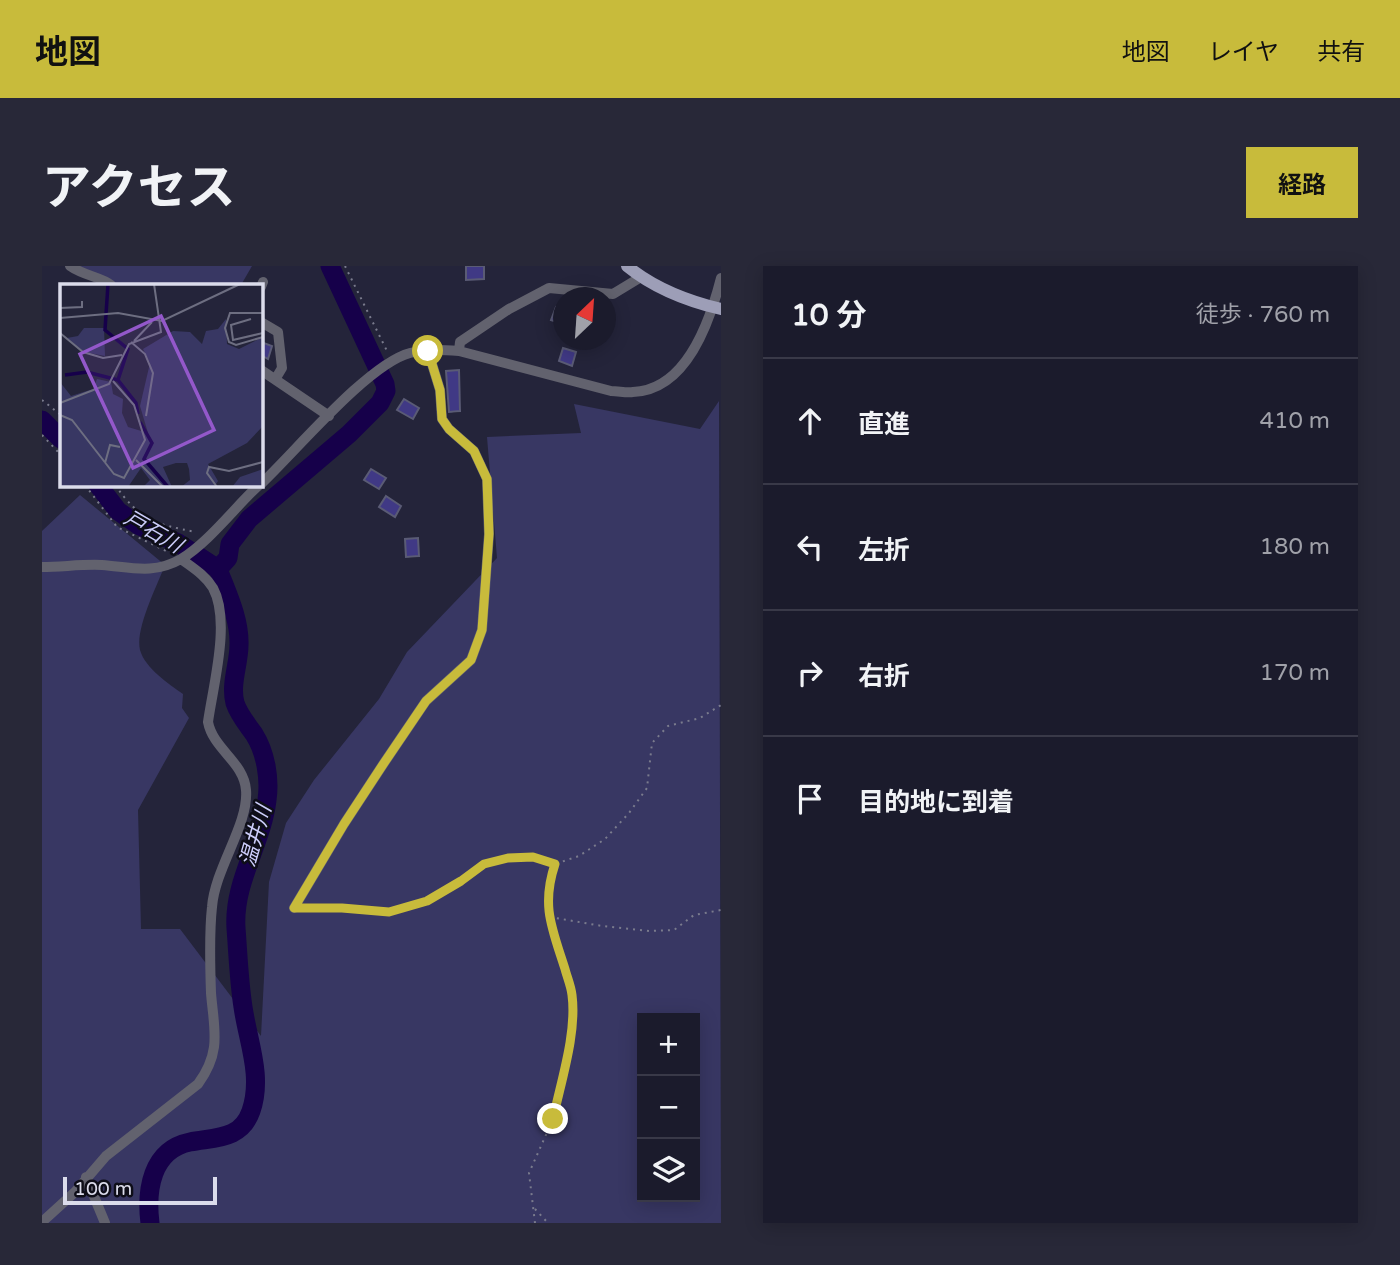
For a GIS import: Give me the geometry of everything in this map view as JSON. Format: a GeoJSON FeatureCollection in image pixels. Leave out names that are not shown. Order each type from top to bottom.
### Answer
{"type":"FeatureCollection","features":[{"type":"Feature","properties":{"kind":"main road"},"geometry":{"type":"LineString","coordinates":[[626,266],[679,297],[717,308]]}},
{"type":"Feature","properties":{"kind":"street"},"geometry":{"type":"LineString","coordinates":[[70,266],[83,275],[106,280],[110,284]]}},
{"type":"Feature","properties":{"kind":"street"},"geometry":{"type":"LineString","coordinates":[[459,351],[460,342],[477,330],[549,288],[613,294],[641,277]]}},
{"type":"Feature","properties":{"kind":"street"},"geometry":{"type":"LineString","coordinates":[[262,482],[370,377],[390,362],[410,353],[459,351],[611,391],[634,393],[649,389],[672,378],[693,349],[717,308],[721,278]]}},
{"type":"Feature","properties":{"kind":"street"},"geometry":{"type":"LineString","coordinates":[[262,323],[278,332],[282,368],[276,378]]}},
{"type":"Feature","properties":{"kind":"street"},"geometry":{"type":"LineString","coordinates":[[294,908],[344,824],[426,701],[471,660],[482,630],[489,534],[487,479],[474,451],[449,429],[442,419],[440,390],[428,351]]}},
{"type":"Feature","properties":{"kind":"street"},"geometry":{"type":"LineString","coordinates":[[262,371],[329,416]]}},
{"type":"Feature","properties":{"kind":"street"},"geometry":{"type":"LineString","coordinates":[[42,567],[101,565],[144,571],[181,559],[258,486]]}},
{"type":"Feature","properties":{"kind":"street"},"geometry":{"type":"LineString","coordinates":[[42,1222],[75,1192],[106,1156],[198,1084],[208,1070],[215,1049],[216,1031],[211,993],[211,910],[217,877],[242,819],[247,793],[240,770],[210,732],[208,722],[220,626],[214,590],[204,575],[181,559]]}},
{"type":"Feature","properties":{"kind":"street"},"geometry":{"type":"LineString","coordinates":[[86,1177],[105,1223]]}},
{"type":"Feature","properties":{"kind":"path"},"geometry":{"type":"LineString","coordinates":[[345,266],[390,362]]}},
{"type":"Feature","properties":{"kind":"path"},"geometry":{"type":"LineString","coordinates":[[42,400],[60,414]]}},
{"type":"Feature","properties":{"kind":"path"},"geometry":{"type":"LineString","coordinates":[[42,435],[60,454]]}},
{"type":"Feature","properties":{"kind":"path"},"geometry":{"type":"LineString","coordinates":[[86,486],[117,527],[181,559]]}},
{"type":"Feature","properties":{"kind":"path"},"geometry":{"type":"LineString","coordinates":[[115,486],[130,507],[141,515],[158,523],[198,532],[204,540]]}},
{"type":"Feature","properties":{"kind":"path"},"geometry":{"type":"LineString","coordinates":[[294,908],[389,912],[427,901],[484,864],[508,858],[533,857],[555,864],[579,856],[596,845],[629,813],[647,788],[652,743],[668,726],[700,718],[721,705]]}},
{"type":"Feature","properties":{"kind":"path"},"geometry":{"type":"LineString","coordinates":[[535,1223],[529,1173],[553,1119],[573,1012],[572,994],[549,917],[549,883],[555,864]]}},
{"type":"Feature","properties":{"kind":"path"},"geometry":{"type":"LineString","coordinates":[[549,917],[649,931],[674,930],[694,915],[721,910]]}},
{"type":"Feature","properties":{"kind":"path"},"geometry":{"type":"LineString","coordinates":[[534,1209],[548,1223]]}},
{"type":"Feature","properties":{"kind":"shaded area"},"geometry":{"type":"Polygon","coordinates":[[[73,266],[252,266],[242,284],[116,284],[112,280],[73,266]]]}},
{"type":"Feature","properties":{"kind":"shaded area"},"geometry":{"type":"Polygon","coordinates":[[[719,401],[721,1223],[42,1223],[42,531],[80,495],[165,565],[144,619],[139,641],[140,650],[152,669],[183,694],[182,708],[189,718],[138,810],[141,929],[180,929],[261,1036],[269,882],[286,823],[314,780],[379,699],[407,652],[497,558],[487,437],[581,433],[574,404],[700,429],[719,401]]]}},
{"type":"Feature","properties":{"kind":"building"},"geometry":{"type":"Polygon","coordinates":[[[466,266],[484,266],[484,279],[466,280],[466,266]]]}},
{"type":"Feature","properties":{"kind":"building"},"geometry":{"type":"Polygon","coordinates":[[[262,342],[272,346],[268,359],[262,356],[262,342]]]}},
{"type":"Feature","properties":{"kind":"building"},"geometry":{"type":"Polygon","coordinates":[[[562,350],[576,352],[572,366],[559,361],[562,350]]]}},
{"type":"Feature","properties":{"kind":"building"},"geometry":{"type":"Polygon","coordinates":[[[459,370],[460,411],[449,412],[446,371],[459,370]]]}},
{"type":"Feature","properties":{"kind":"building"},"geometry":{"type":"Polygon","coordinates":[[[404,399],[419,408],[413,419],[397,410],[404,399]]]}},
{"type":"Feature","properties":{"kind":"building"},"geometry":{"type":"Polygon","coordinates":[[[371,469],[386,478],[379,489],[364,480],[371,469]]]}},
{"type":"Feature","properties":{"kind":"building"},"geometry":{"type":"Polygon","coordinates":[[[386,496],[401,506],[395,517],[379,507],[386,496]]]}},
{"type":"Feature","properties":{"kind":"building"},"geometry":{"type":"Polygon","coordinates":[[[418,538],[419,556],[406,557],[405,539],[418,538]]]}},
{"type":"Feature","properties":{"kind":"waterway","name":"温井川"},"geometry":{"type":"LineString","coordinates":[[218,569],[228,558],[230,544],[249,519],[349,434],[380,403],[386,391],[330,266]]}},
{"type":"Feature","properties":{"kind":"waterway","name":"戸石川"},"geometry":{"type":"LineString","coordinates":[[42,420],[60,438]]}},
{"type":"Feature","properties":{"kind":"waterway","name":"戸石川"},"geometry":{"type":"LineString","coordinates":[[99,486],[118,511],[138,525],[178,543],[218,569]]}},
{"type":"Feature","properties":{"kind":"waterway","name":"温井川"},"geometry":{"type":"LineString","coordinates":[[150,1223],[149,1198],[159,1163],[177,1146],[226,1136],[241,1127],[251,1111],[256,1085],[242,997],[236,911],[243,879],[264,816],[268,792],[267,775],[258,741],[235,703],[239,635],[232,606],[218,569]]}},
{"type":"Feature","properties":{"kind":"route"},"geometry":{"type":"LineString","coordinates":[[428,351],[440,390],[442,419],[449,429],[474,451],[487,479],[489,534],[482,630],[471,660],[426,701],[344,824],[294,908],[389,912],[427,901],[484,864],[508,858],[533,857],[555,864],[547,896],[549,917],[572,994],[573,1012],[553,1119]]}}]}
